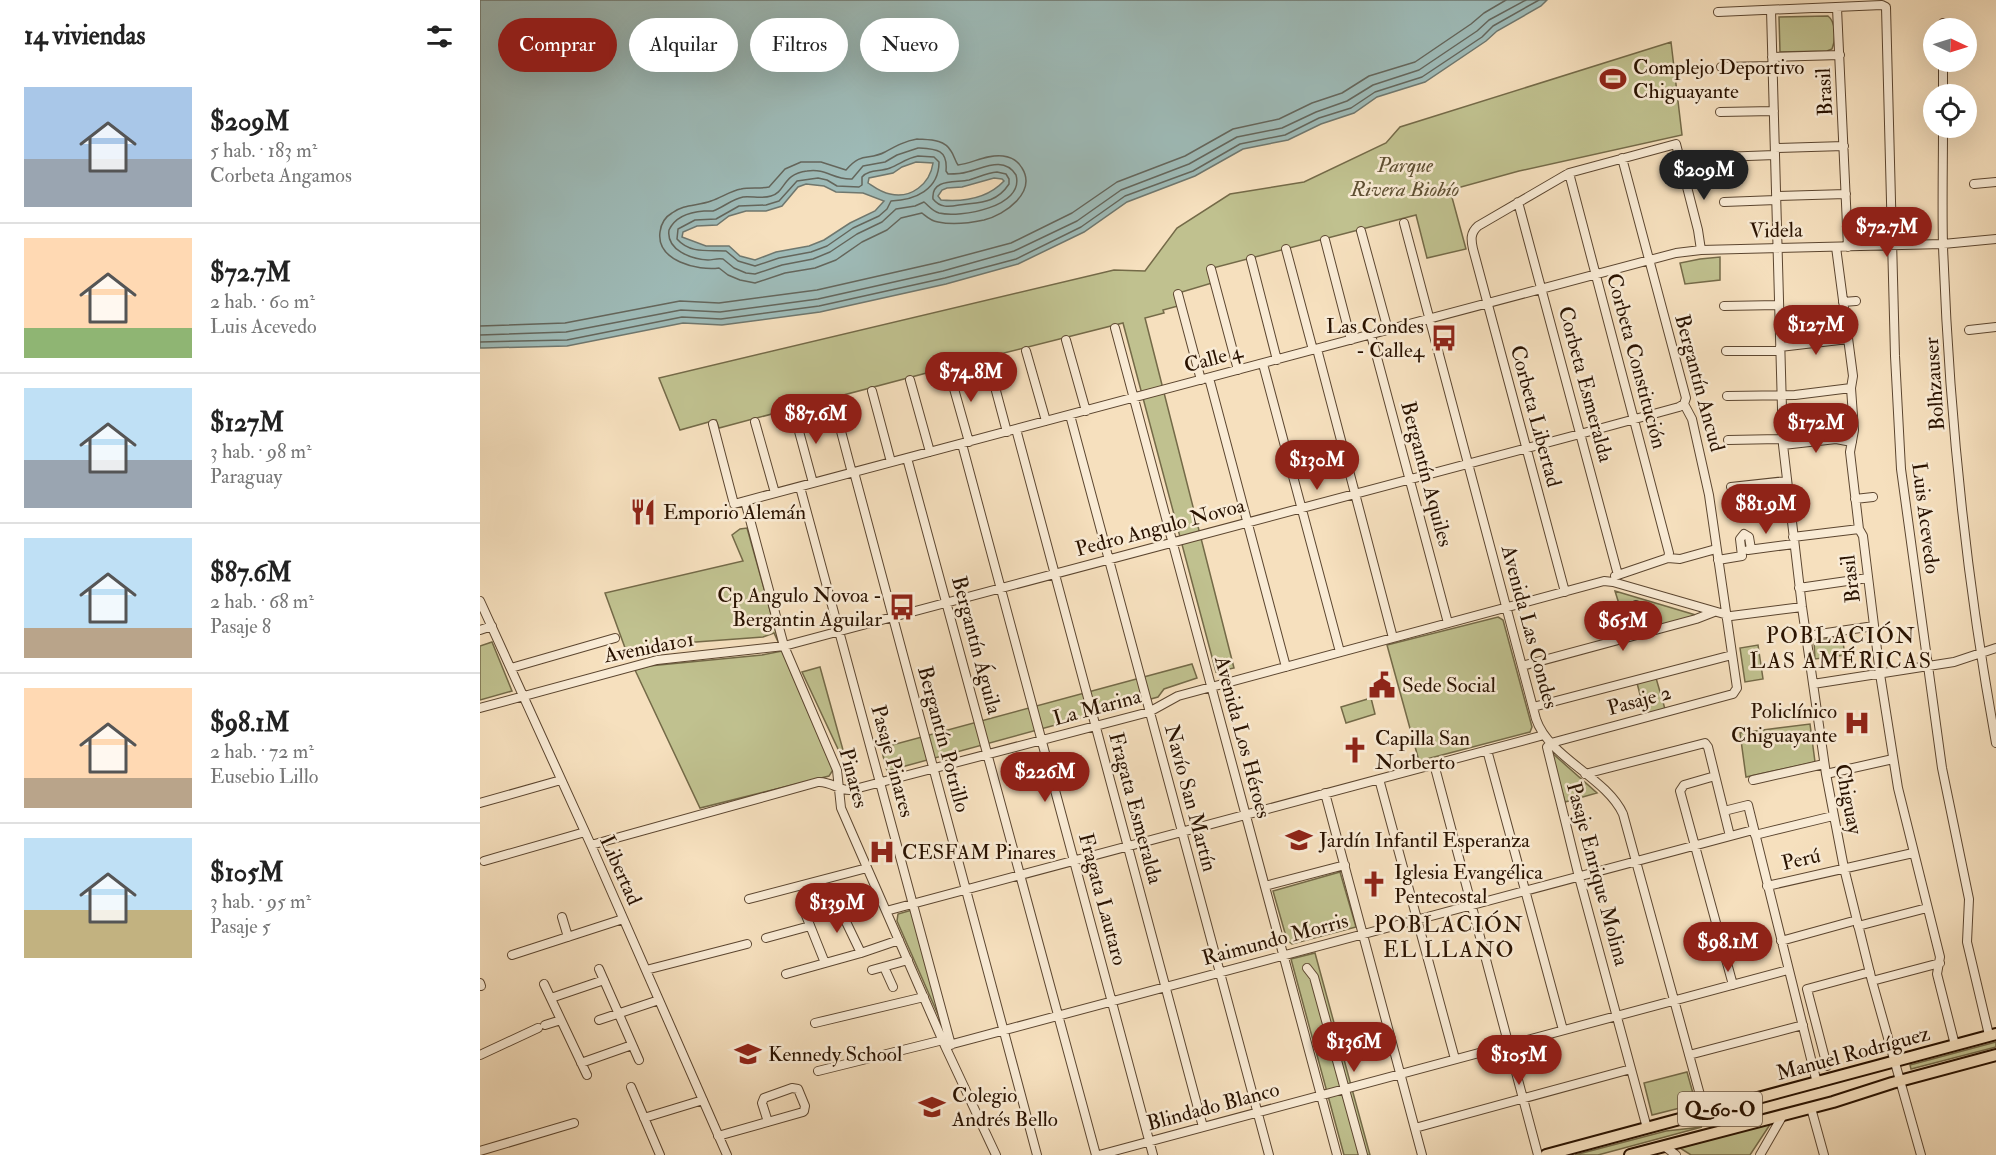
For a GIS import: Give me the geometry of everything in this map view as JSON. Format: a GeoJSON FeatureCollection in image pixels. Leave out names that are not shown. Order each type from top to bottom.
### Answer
{"type":"FeatureCollection","features":[{"type":"Feature","properties":{"kind":"main road","name":"Manuel Rodríguez"},"geometry":{"type":"LineString","coordinates":[[1546,1155],[1993,1035]]}},
{"type":"Feature","properties":{"kind":"main road","name":"Manuel Rodríguez"},"geometry":{"type":"LineString","coordinates":[[1630,1155],[1812,1108],[1996,1055]]}},
{"type":"Feature","properties":{"kind":"street","name":"Luis Acevedo"},"geometry":{"type":"LineString","coordinates":[[1718,12],[1882,5],[1886,7],[1900,461],[1942,768],[1969,899],[1967,942],[1993,1035]]}},
{"type":"Feature","properties":{"kind":"street","name":"Brasil"},"geometry":{"type":"LineString","coordinates":[[1837,8],[1848,247]]}},
{"type":"Feature","properties":{"kind":"street","name":"Chiguay"},"geometry":{"type":"LineString","coordinates":[[1771,10],[1783,442],[1799,588],[1824,764],[1844,868],[1871,977],[1921,1155]]}},
{"type":"Feature","properties":{"kind":"street"},"geometry":{"type":"LineString","coordinates":[[1772,57],[1840,55]]}},
{"type":"Feature","properties":{"kind":"street"},"geometry":{"type":"LineString","coordinates":[[1721,67],[1773,66]]}},
{"type":"Feature","properties":{"kind":"street"},"geometry":{"type":"LineString","coordinates":[[1720,112],[1774,111]]}},
{"type":"Feature","properties":{"kind":"street","name":"Bolhzauser"},"geometry":{"type":"LineString","coordinates":[[1943,138],[1943,244],[1954,429],[1980,654],[1996,743]]}},
{"type":"Feature","properties":{"kind":"street"},"geometry":{"type":"LineString","coordinates":[[1518,202],[1569,173],[1676,144],[1701,250]]}},
{"type":"Feature","properties":{"kind":"street"},"geometry":{"type":"LineString","coordinates":[[1721,157],[1844,146]]}},
{"type":"Feature","properties":{"kind":"street","name":"Bergantín Ancud"},"geometry":{"type":"LineString","coordinates":[[1622,158],[1686,398],[1684,404],[1692,419],[1708,486],[1736,692]]}},
{"type":"Feature","properties":{"kind":"street","name":"Corbeta Constitución"},"geometry":{"type":"LineString","coordinates":[[1569,173],[1669,553],[1668,558]]}},
{"type":"Feature","properties":{"kind":"street"},"geometry":{"type":"LineString","coordinates":[[1974,184],[1996,182]]}},
{"type":"Feature","properties":{"kind":"street"},"geometry":{"type":"LineString","coordinates":[[1724,202],[1846,194]]}},
{"type":"Feature","properties":{"kind":"street","name":"Corbeta Libertad"},"geometry":{"type":"LineString","coordinates":[[1518,202],[1476,228],[1471,236],[1565,592]]}},
{"type":"Feature","properties":{"kind":"street","name":"Corbeta Esmeralda"},"geometry":{"type":"LineString","coordinates":[[1518,202],[1618,575]]}},
{"type":"Feature","properties":{"kind":"street","name":"Avenida Las Condes"},"geometry":{"type":"LineString","coordinates":[[1404,223],[1538,725],[1551,743],[1611,797],[1621,810],[1705,1113]]}},
{"type":"Feature","properties":{"kind":"street"},"geometry":{"type":"LineString","coordinates":[[1361,231],[1388,330]]}},
{"type":"Feature","properties":{"kind":"street","name":"Videla"},"geometry":{"type":"LineString","coordinates":[[1701,250],[1943,244],[1996,239]]}},
{"type":"Feature","properties":{"kind":"street"},"geometry":{"type":"LineString","coordinates":[[1325,240],[1351,340]]}},
{"type":"Feature","properties":{"kind":"street","name":"Brasil"},"geometry":{"type":"LineString","coordinates":[[1836,247],[1853,376],[1851,388],[1854,430],[1850,455],[1859,529],[1863,536],[1880,674],[1893,759],[1913,853],[1940,957],[1937,974],[1955,1045]]}},
{"type":"Feature","properties":{"kind":"street"},"geometry":{"type":"LineString","coordinates":[[1286,249],[1393,638]]}},
{"type":"Feature","properties":{"kind":"street","name":"Calle 4"},"geometry":{"type":"LineString","coordinates":[[713,424],[734,504],[1595,274],[1687,251],[1701,250]]}},
{"type":"Feature","properties":{"kind":"street"},"geometry":{"type":"LineString","coordinates":[[1251,259],[1277,360]]}},
{"type":"Feature","properties":{"kind":"street"},"geometry":{"type":"LineString","coordinates":[[1211,269],[1238,370]]}},
{"type":"Feature","properties":{"kind":"street"},"geometry":{"type":"LineString","coordinates":[[1178,294],[1247,522],[1286,667]]}},
{"type":"Feature","properties":{"kind":"street"},"geometry":{"type":"LineString","coordinates":[[1844,302],[1856,301]]}},
{"type":"Feature","properties":{"kind":"street"},"geometry":{"type":"LineString","coordinates":[[1724,306],[1779,305]]}},
{"type":"Feature","properties":{"kind":"street"},"geometry":{"type":"LineString","coordinates":[[1969,330],[1996,327]]}},
{"type":"Feature","properties":{"kind":"street","name":"Avenida Los Héroes"},"geometry":{"type":"LineString","coordinates":[[1115,328],[1337,1155]]}},
{"type":"Feature","properties":{"kind":"street","name":"Bergantín Aquiles"},"geometry":{"type":"LineString","coordinates":[[1371,335],[1448,623]]}},
{"type":"Feature","properties":{"kind":"street"},"geometry":{"type":"LineString","coordinates":[[1726,351],[1780,349],[1848,339]]}},
{"type":"Feature","properties":{"kind":"street"},"geometry":{"type":"LineString","coordinates":[[1066,340],[1086,411]]}},
{"type":"Feature","properties":{"kind":"street"},"geometry":{"type":"LineString","coordinates":[[1026,351],[1046,422]]}},
{"type":"Feature","properties":{"kind":"street","name":"Fragata Esmeralda"},"geometry":{"type":"LineString","coordinates":[[988,361],[1054,574],[1203,1127]]}},
{"type":"Feature","properties":{"kind":"street"},"geometry":{"type":"LineString","coordinates":[[1263,364],[1340,652]]}},
{"type":"Feature","properties":{"kind":"street","name":"Fragata Lautaro"},"geometry":{"type":"LineString","coordinates":[[949,371],[1000,588],[1153,1155]]}},
{"type":"Feature","properties":{"kind":"street"},"geometry":{"type":"LineString","coordinates":[[910,380],[930,452]]}},
{"type":"Feature","properties":{"kind":"street"},"geometry":{"type":"LineString","coordinates":[[1726,396],[1781,395],[1851,388]]}},
{"type":"Feature","properties":{"kind":"street"},"geometry":{"type":"LineString","coordinates":[[872,391],[891,462]]}},
{"type":"Feature","properties":{"kind":"street","name":"Bergantín Potrillo"},"geometry":{"type":"LineString","coordinates":[[833,400],[1037,1155]]}},
{"type":"Feature","properties":{"kind":"street","name":"Pedro Angulo Novoa"},"geometry":{"type":"LineString","coordinates":[[784,646],[1580,434],[1684,404]]}},
{"type":"Feature","properties":{"kind":"street"},"geometry":{"type":"LineString","coordinates":[[794,413],[813,483]]}},
{"type":"Feature","properties":{"kind":"street","name":"Navío San Martín"},"geometry":{"type":"LineString","coordinates":[[1070,415],[1269,1155]]}},
{"type":"Feature","properties":{"kind":"street"},"geometry":{"type":"LineString","coordinates":[[755,422],[775,493]]}},
{"type":"Feature","properties":{"kind":"street"},"geometry":{"type":"LineString","coordinates":[[1728,440],[1783,442],[1836,439],[1852,442]]}},
{"type":"Feature","properties":{"kind":"street","name":"Bergantín Águila"},"geometry":{"type":"LineString","coordinates":[[907,458],[1097,1155]]}},
{"type":"Feature","properties":{"kind":"street"},"geometry":{"type":"LineString","coordinates":[[1731,487],[1786,481]]}},
{"type":"Feature","properties":{"kind":"street","name":"Pasaje Pinares"},"geometry":{"type":"LineString","coordinates":[[800,487],[913,904],[946,1044]]}},
{"type":"Feature","properties":{"kind":"street"},"geometry":{"type":"LineString","coordinates":[[1855,499],[1873,497]]}},
{"type":"Feature","properties":{"kind":"street","name":"Pinares"},"geometry":{"type":"LineString","coordinates":[[745,501],[784,646],[837,770],[841,808],[996,1155]]}},
{"type":"Feature","properties":{"kind":"street"},"geometry":{"type":"LineString","coordinates":[[1742,551],[1859,529]]}},
{"type":"Feature","properties":{"kind":"street"},"geometry":{"type":"LineString","coordinates":[[1718,560],[1742,556],[1741,537],[1744,534],[1749,537],[1751,549]]}},
{"type":"Feature","properties":{"kind":"street","name":"La Marina"},"geometry":{"type":"LineString","coordinates":[[591,845],[818,782],[826,782],[851,790],[934,769],[1149,712],[1174,697],[1610,581],[1618,575],[1665,561],[1668,558],[1680,560],[1716,549]]}},
{"type":"Feature","properties":{"kind":"street"},"geometry":{"type":"LineString","coordinates":[[1799,588],[1868,578]]}},
{"type":"Feature","properties":{"kind":"street"},"geometry":{"type":"LineString","coordinates":[[1610,581],[1726,615],[1737,616],[1802,607]]}},
{"type":"Feature","properties":{"kind":"street","name":"Libertad"},"geometry":{"type":"LineString","coordinates":[[480,602],[591,845],[727,1155]]}},
{"type":"Feature","properties":{"kind":"street"},"geometry":{"type":"LineString","coordinates":[[1636,605],[1642,634]]}},
{"type":"Feature","properties":{"kind":"street"},"geometry":{"type":"LineString","coordinates":[[1522,666],[1696,619],[1714,612]]}},
{"type":"Feature","properties":{"kind":"street"},"geometry":{"type":"LineString","coordinates":[[480,630],[492,626]]}},
{"type":"Feature","properties":{"kind":"street"},"geometry":{"type":"LineString","coordinates":[[1806,636],[1874,626]]}},
{"type":"Feature","properties":{"kind":"street"},"geometry":{"type":"LineString","coordinates":[[511,668],[615,638]]}},
{"type":"Feature","properties":{"kind":"street","name":"Avenida101"},"geometry":{"type":"LineString","coordinates":[[480,708],[657,660],[784,646]]}},
{"type":"Feature","properties":{"kind":"street"},"geometry":{"type":"LineString","coordinates":[[1813,684],[1927,666],[1996,648]]}},
{"type":"Feature","properties":{"kind":"street"},"geometry":{"type":"LineString","coordinates":[[1533,707],[1732,655]]}},
{"type":"Feature","properties":{"kind":"street","name":"Pasaje 2"},"geometry":{"type":"LineString","coordinates":[[1551,743],[1736,692]]}},
{"type":"Feature","properties":{"kind":"street"},"geometry":{"type":"LineString","coordinates":[[886,911],[1544,735]]}},
{"type":"Feature","properties":{"kind":"street","name":"Pasaje Enrique Molina"},"geometry":{"type":"LineString","coordinates":[[1551,743],[1547,747],[1547,753],[1647,1128]]}},
{"type":"Feature","properties":{"kind":"street"},"geometry":{"type":"LineString","coordinates":[[1585,774],[1706,744],[1730,836]]}},
{"type":"Feature","properties":{"kind":"street"},"geometry":{"type":"LineString","coordinates":[[1487,750],[1563,1030]]}},
{"type":"Feature","properties":{"kind":"street"},"geometry":{"type":"LineString","coordinates":[[1826,774],[1893,759]]}},
{"type":"Feature","properties":{"kind":"street"},"geometry":{"type":"LineString","coordinates":[[1434,764],[1538,1155]]}},
{"type":"Feature","properties":{"kind":"street"},"geometry":{"type":"LineString","coordinates":[[1753,780],[1824,764]]}},
{"type":"Feature","properties":{"kind":"street"},"geometry":{"type":"LineString","coordinates":[[1715,776],[1684,785],[1680,789],[1733,985]]}},
{"type":"Feature","properties":{"kind":"street"},"geometry":{"type":"LineString","coordinates":[[1379,778],[1455,1059]]}},
{"type":"Feature","properties":{"kind":"street"},"geometry":{"type":"LineString","coordinates":[[480,803],[561,780]]}},
{"type":"Feature","properties":{"kind":"street"},"geometry":{"type":"LineString","coordinates":[[1325,793],[1422,1155]]}},
{"type":"Feature","properties":{"kind":"street"},"geometry":{"type":"LineString","coordinates":[[1724,811],[1748,805],[1817,1083]]}},
{"type":"Feature","properties":{"kind":"street","name":"Raimundo Morris"},"geometry":{"type":"LineString","coordinates":[[818,1071],[1004,1030],[1730,836],[1833,816]]}},
{"type":"Feature","properties":{"kind":"street"},"geometry":{"type":"LineString","coordinates":[[484,861],[585,832]]}},
{"type":"Feature","properties":{"kind":"street","name":"Perú"},"geometry":{"type":"LineString","coordinates":[[1767,886],[1913,853]]}},
{"type":"Feature","properties":{"kind":"street"},"geometry":{"type":"LineString","coordinates":[[1265,886],[1345,865]]}},
{"type":"Feature","properties":{"kind":"street"},"geometry":{"type":"LineString","coordinates":[[748,899],[867,868]]}},
{"type":"Feature","properties":{"kind":"street"},"geometry":{"type":"LineString","coordinates":[[825,963],[805,915],[806,911],[833,899],[861,953]]}},
{"type":"Feature","properties":{"kind":"street"},"geometry":{"type":"LineString","coordinates":[[1781,941],[1927,908]]}},
{"type":"Feature","properties":{"kind":"street"},"geometry":{"type":"LineString","coordinates":[[562,916],[568,937]]}},
{"type":"Feature","properties":{"kind":"street"},"geometry":{"type":"LineString","coordinates":[[512,955],[624,919]]}},
{"type":"Feature","properties":{"kind":"street"},"geometry":{"type":"LineString","coordinates":[[766,938],[810,926]]}},
{"type":"Feature","properties":{"kind":"street"},"geometry":{"type":"LineString","coordinates":[[786,974],[899,940]]}},
{"type":"Feature","properties":{"kind":"street"},"geometry":{"type":"LineString","coordinates":[[646,970],[747,944]]}},
{"type":"Feature","properties":{"kind":"street"},"geometry":{"type":"LineString","coordinates":[[872,970],[908,960]]}},
{"type":"Feature","properties":{"kind":"street"},"geometry":{"type":"LineString","coordinates":[[1827,1066],[1807,989],[1940,963]]}},
{"type":"Feature","properties":{"kind":"street"},"geometry":{"type":"LineString","coordinates":[[884,967],[893,987]]}},
{"type":"Feature","properties":{"kind":"street"},"geometry":{"type":"LineString","coordinates":[[1307,968],[1314,977],[1363,1155]]}},
{"type":"Feature","properties":{"kind":"street"},"geometry":{"type":"LineString","coordinates":[[599,969],[639,1060]]}},
{"type":"Feature","properties":{"kind":"street","name":"Blindado Blanco"},"geometry":{"type":"LineString","coordinates":[[1097,1155],[1788,970]]}},
{"type":"Feature","properties":{"kind":"street"},"geometry":{"type":"LineString","coordinates":[[551,998],[604,980]]}},
{"type":"Feature","properties":{"kind":"street"},"geometry":{"type":"LineString","coordinates":[[544,984],[587,1075]]}},
{"type":"Feature","properties":{"kind":"street"},"geometry":{"type":"LineString","coordinates":[[815,1023],[924,997]]}},
{"type":"Feature","properties":{"kind":"street"},"geometry":{"type":"LineString","coordinates":[[599,1020],[659,1000]]}},
{"type":"Feature","properties":{"kind":"street"},"geometry":{"type":"LineString","coordinates":[[480,1055],[542,1026],[561,1020]]}},
{"type":"Feature","properties":{"kind":"street"},"geometry":{"type":"LineString","coordinates":[[1689,1055],[1803,1025]]}},
{"type":"Feature","properties":{"kind":"street"},"geometry":{"type":"LineString","coordinates":[[581,1063],[632,1045]]}},
{"type":"Feature","properties":{"kind":"street"},"geometry":{"type":"LineString","coordinates":[[1415,1128],[1631,1069]]}},
{"type":"Feature","properties":{"kind":"street"},"geometry":{"type":"LineString","coordinates":[[631,1087],[660,1155]]}},
{"type":"Feature","properties":{"kind":"street"},"geometry":{"type":"LineString","coordinates":[[718,1136],[768,1122],[804,1111],[805,1106],[798,1089],[792,1088],[764,1098],[762,1103],[768,1122]]}},
{"type":"Feature","properties":{"kind":"street"},"geometry":{"type":"LineString","coordinates":[[644,1118],[703,1100]]}},
{"type":"Feature","properties":{"kind":"street"},"geometry":{"type":"LineString","coordinates":[[1812,1108],[1824,1155]]}},
{"type":"Feature","properties":{"kind":"street"},"geometry":{"type":"LineString","coordinates":[[1760,1155],[1783,1115]]}},
{"type":"Feature","properties":{"kind":"street"},"geometry":{"type":"LineString","coordinates":[[480,1151],[574,1123]]}},
{"type":"Feature","properties":{"kind":"street"},"geometry":{"type":"LineString","coordinates":[[1664,1146],[1676,1155]]}},
{"type":"Feature","properties":{"kind":"green space"},"geometry":{"type":"Polygon","coordinates":[[[1828,16],[1833,22],[1832,49],[1780,52],[1779,17],[1828,16]]]}},
{"type":"Feature","properties":{"kind":"green space","name":"Parque Rivera Biobío"},"geometry":{"type":"Polygon","coordinates":[[[1671,42],[1682,135],[1519,171],[1450,190],[1466,249],[1427,258],[1416,215],[1209,269],[1212,283],[1175,294],[1178,306],[1145,318],[1234,668],[1216,672],[1123,323],[719,428],[716,420],[680,430],[659,378],[1114,270],[1145,271],[1177,228],[1230,194],[1304,182],[1386,143],[1400,127],[1671,42]]]}},
{"type":"Feature","properties":{"kind":"green space"},"geometry":{"type":"Polygon","coordinates":[[[1720,257],[1720,280],[1685,284],[1680,263],[1720,257]]]}},
{"type":"Feature","properties":{"kind":"green space"},"geometry":{"type":"Polygon","coordinates":[[[747,528],[780,646],[774,633],[763,637],[669,644],[628,656],[605,593],[743,561],[732,535],[740,529],[747,528]]]}},
{"type":"Feature","properties":{"kind":"green space"},"geometry":{"type":"Polygon","coordinates":[[[1615,591],[1699,616],[1644,630],[1637,603],[1620,607],[1615,591]]]}},
{"type":"Feature","properties":{"kind":"green space"},"geometry":{"type":"Polygon","coordinates":[[[1498,617],[1503,620],[1532,727],[1530,732],[1419,761],[1387,645],[1498,617]]]}},
{"type":"Feature","properties":{"kind":"green space"},"geometry":{"type":"Polygon","coordinates":[[[1842,636],[1845,655],[1815,659],[1814,641],[1842,636]]]}},
{"type":"Feature","properties":{"kind":"green space"},"geometry":{"type":"Polygon","coordinates":[[[492,642],[512,691],[480,700],[480,646],[492,642]]]}},
{"type":"Feature","properties":{"kind":"green space"},"geometry":{"type":"Polygon","coordinates":[[[1758,645],[1763,679],[1745,682],[1740,648],[1758,645]]]}},
{"type":"Feature","properties":{"kind":"green space"},"geometry":{"type":"Polygon","coordinates":[[[782,651],[833,770],[829,776],[700,808],[635,670],[649,666],[782,651]]]}},
{"type":"Feature","properties":{"kind":"green space"},"geometry":{"type":"Polygon","coordinates":[[[1192,664],[1197,678],[1164,689],[1158,697],[887,771],[881,748],[1192,664]]]}},
{"type":"Feature","properties":{"kind":"green space"},"geometry":{"type":"Polygon","coordinates":[[[820,667],[843,750],[839,751],[802,672],[820,667]]]}},
{"type":"Feature","properties":{"kind":"green space"},"geometry":{"type":"Polygon","coordinates":[[[1656,678],[1665,709],[1645,714],[1637,683],[1656,678]]]}},
{"type":"Feature","properties":{"kind":"green space"},"geometry":{"type":"Polygon","coordinates":[[[1371,698],[1375,714],[1346,723],[1341,707],[1371,698]]]}},
{"type":"Feature","properties":{"kind":"green space"},"geometry":{"type":"Polygon","coordinates":[[[1810,724],[1815,762],[1746,777],[1740,733],[1810,724]]]}},
{"type":"Feature","properties":{"kind":"green space"},"geometry":{"type":"Polygon","coordinates":[[[1551,752],[1597,793],[1565,802],[1551,752]]]}},
{"type":"Feature","properties":{"kind":"green space"},"geometry":{"type":"Polygon","coordinates":[[[1340,872],[1356,927],[1292,944],[1287,940],[1273,891],[1340,872]]]}},
{"type":"Feature","properties":{"kind":"green space"},"geometry":{"type":"Polygon","coordinates":[[[912,910],[943,1026],[897,921],[898,914],[912,910]]]}},
{"type":"Feature","properties":{"kind":"green space"},"geometry":{"type":"Polygon","coordinates":[[[1315,953],[1370,1155],[1344,1155],[1291,959],[1315,953]]]}},
{"type":"Feature","properties":{"kind":"green space"},"geometry":{"type":"Polygon","coordinates":[[[1996,1042],[1996,1047],[1911,1069],[1910,1065],[1996,1042]]]}},
{"type":"Feature","properties":{"kind":"green space"},"geometry":{"type":"Polygon","coordinates":[[[1687,1072],[1696,1104],[1652,1115],[1644,1083],[1687,1072]]]}},
{"type":"Feature","properties":{"kind":"green space"},"geometry":{"type":"Polygon","coordinates":[[[1771,1123],[1750,1155],[1691,1155],[1680,1148],[1771,1123]]]}},
{"type":"Feature","properties":{"kind":"green space"},"geometry":{"type":"Polygon","coordinates":[[[1702,1127],[1598,1155],[1575,1155],[1666,1131],[1702,1127]]]}},
{"type":"Feature","properties":{"kind":"water"},"geometry":{"type":"Polygon","coordinates":[[[480,0],[1547,0],[1541,6],[1497,31],[1486,41],[1425,82],[1377,97],[1354,113],[1321,124],[1288,140],[1243,149],[1195,176],[1127,202],[1084,232],[1018,264],[946,284],[820,312],[722,325],[683,323],[567,346],[480,348],[480,0]],[[916,162],[893,173],[869,178],[868,183],[887,193],[898,195],[912,192],[924,183],[933,163],[916,162]],[[994,178],[962,187],[947,188],[942,190],[938,196],[941,200],[975,198],[990,192],[1004,181],[994,178]],[[806,184],[798,187],[782,206],[766,211],[746,211],[729,216],[717,225],[697,226],[683,232],[682,237],[706,246],[729,246],[740,256],[755,260],[776,252],[809,246],[824,240],[850,223],[875,211],[884,201],[863,193],[836,192],[824,186],[806,184]]]}},
{"type":"Feature","properties":{"kind":"place","name":"Complejo Deportivo Chiguayante"},"geometry":{"type":"Point","coordinates":[1613,79]}},
{"type":"Feature","properties":{"kind":"place","name":"Las Condes - Calle4"},"geometry":{"type":"Point","coordinates":[1444,338]}},
{"type":"Feature","properties":{"kind":"place","name":"Emporio Alemán"},"geometry":{"type":"Point","coordinates":[643,512]}},
{"type":"Feature","properties":{"kind":"place","name":"Cp Angulo Novoa - Bergantin Aguilar"},"geometry":{"type":"Point","coordinates":[902,607]}},
{"type":"Feature","properties":{"kind":"place","name":"Sede Social"},"geometry":{"type":"Point","coordinates":[1382,685]}},
{"type":"Feature","properties":{"kind":"place","name":"Policlínico Chiguayante"},"geometry":{"type":"Point","coordinates":[1857,723]}},
{"type":"Feature","properties":{"kind":"place","name":"Capilla San Norberto"},"geometry":{"type":"Point","coordinates":[1355,750]}},
{"type":"Feature","properties":{"kind":"place","name":"Jardín Infantil Esperanza"},"geometry":{"type":"Point","coordinates":[1299,840]}},
{"type":"Feature","properties":{"kind":"place","name":"CESFAM Pinares"},"geometry":{"type":"Point","coordinates":[882,852]}},
{"type":"Feature","properties":{"kind":"place","name":"Iglesia Evangélica Pentecostal"},"geometry":{"type":"Point","coordinates":[1374,884]}},
{"type":"Feature","properties":{"kind":"place","name":"Kennedy School"},"geometry":{"type":"Point","coordinates":[748,1054]}},
{"type":"Feature","properties":{"kind":"place","name":"Colegio Andrés Bello"},"geometry":{"type":"Point","coordinates":[932,1107]}},
{"type":"Feature","properties":{"kind":"district","name":"POBLACIÓN LAS AMÉRICAS"},"geometry":{"type":"Point","coordinates":[1841,648]}},
{"type":"Feature","properties":{"kind":"district","name":"POBLACIÓN EL LLANO"},"geometry":{"type":"Point","coordinates":[1449,936]}}]}
